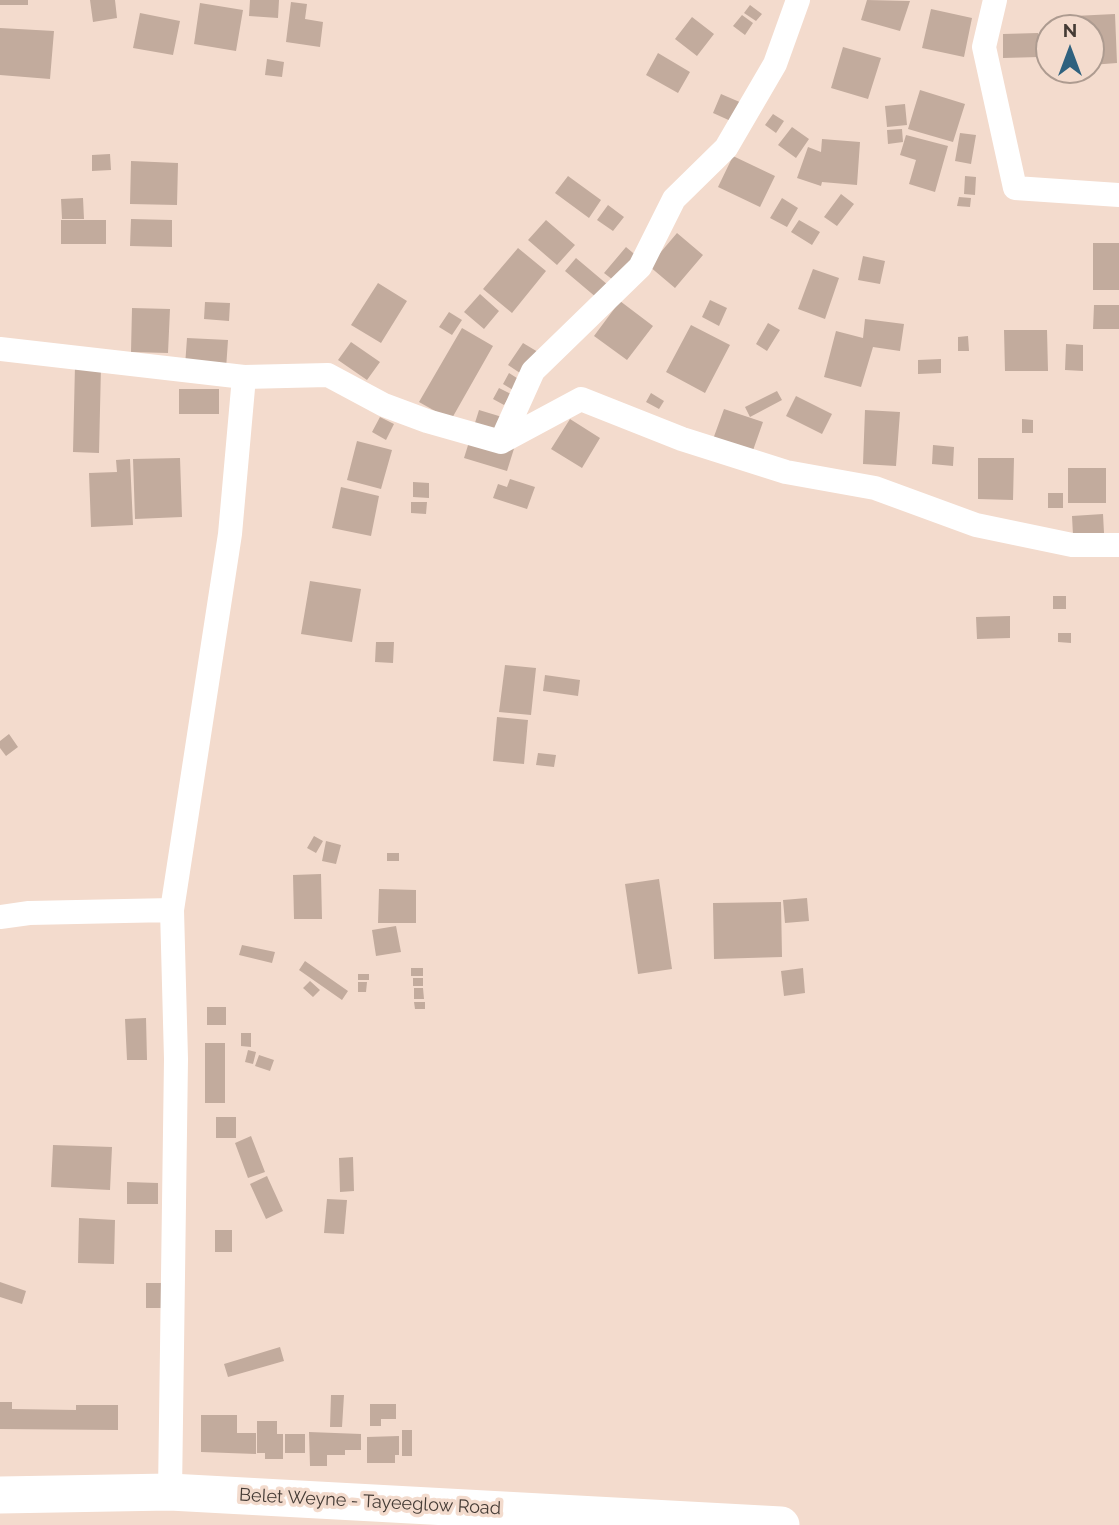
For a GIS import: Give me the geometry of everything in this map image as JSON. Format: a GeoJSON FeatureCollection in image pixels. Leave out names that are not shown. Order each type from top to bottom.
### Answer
{"type":"FeatureCollection","features":[{"type":"Feature","properties":{"kind":"main road","name":"Belet Weyne - Tayeeglow Road"},"geometry":{"type":"LineString","coordinates":[[0,1494],[170,1492],[615,1521],[781,1525]]}},
{"type":"Feature","properties":{"kind":"street"},"geometry":{"type":"LineString","coordinates":[[501,442],[533,371],[640,267],[674,199],[726,148],[775,64],[799,0]]}},
{"type":"Feature","properties":{"kind":"street"},"geometry":{"type":"LineString","coordinates":[[995,0],[984,47],[1015,188],[1119,195]]}},
{"type":"Feature","properties":{"kind":"street"},"geometry":{"type":"LineString","coordinates":[[0,349],[244,377],[328,375],[395,409],[501,442],[581,399],[682,439],[773,467],[875,488],[976,525],[1073,545],[1119,545]]}},
{"type":"Feature","properties":{"kind":"street"},"geometry":{"type":"LineString","coordinates":[[170,1492],[176,1059],[172,910],[230,534],[244,377]]}},
{"type":"Feature","properties":{"kind":"street"},"geometry":{"type":"LineString","coordinates":[[0,917],[29,913],[172,910]]}},
{"type":"Feature","properties":{"kind":"building"},"geometry":{"type":"Polygon","coordinates":[[[0,0],[28,0],[28,5],[0,5],[0,0]]]}},
{"type":"Feature","properties":{"kind":"building"},"geometry":{"type":"Polygon","coordinates":[[[90,0],[115,0],[117,18],[93,22],[90,0]]]}},
{"type":"Feature","properties":{"kind":"building"},"geometry":{"type":"Polygon","coordinates":[[[250,0],[279,0],[278,18],[249,16],[250,0]]]}},
{"type":"Feature","properties":{"kind":"building"},"geometry":{"type":"Polygon","coordinates":[[[867,0],[910,1],[900,31],[861,20],[867,0]]]}},
{"type":"Feature","properties":{"kind":"building"},"geometry":{"type":"Polygon","coordinates":[[[291,2],[307,4],[305,19],[323,22],[320,47],[286,42],[291,2]]]}},
{"type":"Feature","properties":{"kind":"building"},"geometry":{"type":"Polygon","coordinates":[[[200,3],[243,10],[236,51],[194,44],[200,3]]]}},
{"type":"Feature","properties":{"kind":"building"},"geometry":{"type":"Polygon","coordinates":[[[750,5],[762,14],[756,21],[744,13],[750,5]]]}},
{"type":"Feature","properties":{"kind":"building"},"geometry":{"type":"Polygon","coordinates":[[[931,9],[972,18],[964,57],[922,48],[931,9]]]}},
{"type":"Feature","properties":{"kind":"building"},"geometry":{"type":"Polygon","coordinates":[[[140,13],[180,21],[173,55],[133,48],[140,13]]]}},
{"type":"Feature","properties":{"kind":"building"},"geometry":{"type":"Polygon","coordinates":[[[1105,14],[1115,14],[1117,63],[1105,64],[1105,14]]]}},
{"type":"Feature","properties":{"kind":"building"},"geometry":{"type":"Polygon","coordinates":[[[742,15],[753,23],[745,35],[733,26],[742,15]]]}},
{"type":"Feature","properties":{"kind":"building"},"geometry":{"type":"Polygon","coordinates":[[[692,17],[714,34],[697,56],[675,39],[692,17]]]}},
{"type":"Feature","properties":{"kind":"building"},"geometry":{"type":"Polygon","coordinates":[[[0,28],[54,31],[50,79],[0,75],[0,28]]]}},
{"type":"Feature","properties":{"kind":"building"},"geometry":{"type":"Polygon","coordinates":[[[1035,33],[1035,57],[1003,58],[1003,34],[1035,33]]]}},
{"type":"Feature","properties":{"kind":"building"},"geometry":{"type":"Polygon","coordinates":[[[843,47],[881,58],[868,99],[831,88],[843,47]]]}},
{"type":"Feature","properties":{"kind":"building"},"geometry":{"type":"Polygon","coordinates":[[[658,53],[690,72],[678,93],[646,75],[658,53]]]}},
{"type":"Feature","properties":{"kind":"building"},"geometry":{"type":"Polygon","coordinates":[[[267,59],[284,62],[282,77],[265,75],[267,59]]]}},
{"type":"Feature","properties":{"kind":"building"},"geometry":{"type":"Polygon","coordinates":[[[920,90],[965,104],[953,142],[908,129],[920,90]]]}},
{"type":"Feature","properties":{"kind":"building"},"geometry":{"type":"Polygon","coordinates":[[[721,94],[742,103],[733,122],[713,113],[721,94]]]}},
{"type":"Feature","properties":{"kind":"building"},"geometry":{"type":"Polygon","coordinates":[[[905,104],[907,125],[887,127],[885,106],[905,104]]]}},
{"type":"Feature","properties":{"kind":"building"},"geometry":{"type":"Polygon","coordinates":[[[773,114],[784,121],[776,133],[765,125],[773,114]]]}},
{"type":"Feature","properties":{"kind":"building"},"geometry":{"type":"Polygon","coordinates":[[[792,127],[809,139],[796,158],[778,145],[792,127]]]}},
{"type":"Feature","properties":{"kind":"building"},"geometry":{"type":"Polygon","coordinates":[[[902,129],[903,142],[888,144],[887,130],[902,129]]]}},
{"type":"Feature","properties":{"kind":"building"},"geometry":{"type":"Polygon","coordinates":[[[960,133],[976,135],[971,164],[955,161],[960,133]]]}},
{"type":"Feature","properties":{"kind":"building"},"geometry":{"type":"Polygon","coordinates":[[[906,135],[948,146],[935,192],[909,184],[916,160],[900,155],[906,135]]]}},
{"type":"Feature","properties":{"kind":"building"},"geometry":{"type":"Polygon","coordinates":[[[822,139],[860,142],[857,185],[822,182],[821,186],[797,178],[808,147],[821,152],[822,139]]]}},
{"type":"Feature","properties":{"kind":"building"},"geometry":{"type":"Polygon","coordinates":[[[110,154],[111,170],[92,171],[92,155],[110,154]]]}},
{"type":"Feature","properties":{"kind":"building"},"geometry":{"type":"Polygon","coordinates":[[[733,156],[775,176],[760,207],[718,187],[733,156]]]}},
{"type":"Feature","properties":{"kind":"building"},"geometry":{"type":"Polygon","coordinates":[[[131,161],[178,163],[177,205],[130,204],[131,161]]]}},
{"type":"Feature","properties":{"kind":"building"},"geometry":{"type":"Polygon","coordinates":[[[568,176],[601,200],[589,218],[555,193],[568,176]]]}},
{"type":"Feature","properties":{"kind":"building"},"geometry":{"type":"Polygon","coordinates":[[[965,176],[976,177],[975,195],[964,194],[965,176]]]}},
{"type":"Feature","properties":{"kind":"building"},"geometry":{"type":"Polygon","coordinates":[[[841,194],[854,204],[837,226],[824,217],[841,194]]]}},
{"type":"Feature","properties":{"kind":"building"},"geometry":{"type":"Polygon","coordinates":[[[959,197],[971,198],[970,207],[957,206],[959,197]]]}},
{"type":"Feature","properties":{"kind":"building"},"geometry":{"type":"Polygon","coordinates":[[[83,198],[84,219],[62,219],[61,199],[83,198]]]}},
{"type":"Feature","properties":{"kind":"building"},"geometry":{"type":"Polygon","coordinates":[[[782,198],[798,208],[787,227],[770,218],[782,198]]]}},
{"type":"Feature","properties":{"kind":"building"},"geometry":{"type":"Polygon","coordinates":[[[608,205],[624,217],[613,231],[597,220],[608,205]]]}},
{"type":"Feature","properties":{"kind":"building"},"geometry":{"type":"Polygon","coordinates":[[[131,219],[172,220],[172,247],[130,246],[131,219]]]}},
{"type":"Feature","properties":{"kind":"building"},"geometry":{"type":"Polygon","coordinates":[[[61,220],[106,220],[106,244],[61,244],[61,220]]]}},
{"type":"Feature","properties":{"kind":"building"},"geometry":{"type":"Polygon","coordinates":[[[546,220],[575,245],[557,265],[528,240],[546,220]]]}},
{"type":"Feature","properties":{"kind":"building"},"geometry":{"type":"Polygon","coordinates":[[[799,220],[820,232],[812,245],[791,232],[799,220]]]}},
{"type":"Feature","properties":{"kind":"building"},"geometry":{"type":"Polygon","coordinates":[[[677,233],[703,255],[675,288],[649,266],[677,233]]]}},
{"type":"Feature","properties":{"kind":"building"},"geometry":{"type":"Polygon","coordinates":[[[1093,243],[1119,243],[1119,290],[1093,290],[1093,243]]]}},
{"type":"Feature","properties":{"kind":"building"},"geometry":{"type":"Polygon","coordinates":[[[626,247],[639,258],[617,283],[604,273],[626,247]]]}},
{"type":"Feature","properties":{"kind":"building"},"geometry":{"type":"Polygon","coordinates":[[[518,248],[546,271],[512,313],[483,289],[518,248]]]}},
{"type":"Feature","properties":{"kind":"building"},"geometry":{"type":"Polygon","coordinates":[[[863,256],[885,261],[880,284],[858,280],[863,256]]]}},
{"type":"Feature","properties":{"kind":"building"},"geometry":{"type":"Polygon","coordinates":[[[576,258],[608,285],[597,298],[565,271],[576,258]]]}},
{"type":"Feature","properties":{"kind":"building"},"geometry":{"type":"Polygon","coordinates":[[[813,269],[839,278],[825,319],[798,309],[813,269]]]}},
{"type":"Feature","properties":{"kind":"building"},"geometry":{"type":"Polygon","coordinates":[[[378,283],[407,301],[381,343],[351,325],[378,283]]]}},
{"type":"Feature","properties":{"kind":"building"},"geometry":{"type":"Polygon","coordinates":[[[480,294],[499,311],[484,329],[464,312],[480,294]]]}},
{"type":"Feature","properties":{"kind":"building"},"geometry":{"type":"Polygon","coordinates":[[[710,300],[727,308],[719,326],[702,317],[710,300]]]}},
{"type":"Feature","properties":{"kind":"building"},"geometry":{"type":"Polygon","coordinates":[[[620,301],[653,326],[627,360],[594,336],[620,301]]]}},
{"type":"Feature","properties":{"kind":"building"},"geometry":{"type":"Polygon","coordinates":[[[205,302],[230,303],[229,321],[204,319],[205,302]]]}},
{"type":"Feature","properties":{"kind":"building"},"geometry":{"type":"Polygon","coordinates":[[[1094,305],[1119,305],[1119,329],[1093,329],[1094,305]]]}},
{"type":"Feature","properties":{"kind":"building"},"geometry":{"type":"Polygon","coordinates":[[[132,308],[170,309],[168,353],[131,352],[132,308]]]}},
{"type":"Feature","properties":{"kind":"building"},"geometry":{"type":"Polygon","coordinates":[[[449,312],[462,320],[452,335],[439,327],[449,312]]]}},
{"type":"Feature","properties":{"kind":"building"},"geometry":{"type":"Polygon","coordinates":[[[865,319],[904,324],[900,351],[873,347],[861,387],[824,377],[836,331],[863,338],[865,319]]]}},
{"type":"Feature","properties":{"kind":"building"},"geometry":{"type":"Polygon","coordinates":[[[768,323],[780,330],[767,351],[756,344],[768,323]]]}},
{"type":"Feature","properties":{"kind":"building"},"geometry":{"type":"Polygon","coordinates":[[[691,325],[730,345],[705,393],[666,372],[691,325]]]}},
{"type":"Feature","properties":{"kind":"building"},"geometry":{"type":"Polygon","coordinates":[[[462,328],[493,346],[451,420],[419,402],[462,328]]]}},
{"type":"Feature","properties":{"kind":"building"},"geometry":{"type":"Polygon","coordinates":[[[1004,330],[1047,330],[1048,371],[1005,371],[1004,330]]]}},
{"type":"Feature","properties":{"kind":"building"},"geometry":{"type":"Polygon","coordinates":[[[968,336],[969,351],[958,351],[958,337],[968,336]]]}},
{"type":"Feature","properties":{"kind":"building"},"geometry":{"type":"Polygon","coordinates":[[[187,338],[228,340],[226,369],[185,366],[187,338]]]}},
{"type":"Feature","properties":{"kind":"building"},"geometry":{"type":"Polygon","coordinates":[[[351,342],[380,362],[367,380],[338,360],[351,342]]]}},
{"type":"Feature","properties":{"kind":"building"},"geometry":{"type":"Polygon","coordinates":[[[523,343],[538,352],[523,375],[508,365],[523,343]]]}},
{"type":"Feature","properties":{"kind":"building"},"geometry":{"type":"Polygon","coordinates":[[[1066,344],[1083,345],[1083,371],[1065,370],[1066,344]]]}},
{"type":"Feature","properties":{"kind":"building"},"geometry":{"type":"Polygon","coordinates":[[[941,359],[941,373],[918,374],[918,360],[941,359]]]}},
{"type":"Feature","properties":{"kind":"building"},"geometry":{"type":"Polygon","coordinates":[[[75,365],[101,366],[99,453],[73,452],[75,365]]]}},
{"type":"Feature","properties":{"kind":"building"},"geometry":{"type":"Polygon","coordinates":[[[509,373],[520,380],[513,390],[503,384],[509,373]]]}},
{"type":"Feature","properties":{"kind":"building"},"geometry":{"type":"Polygon","coordinates":[[[499,388],[511,394],[504,405],[493,399],[499,388]]]}},
{"type":"Feature","properties":{"kind":"building"},"geometry":{"type":"Polygon","coordinates":[[[179,389],[219,389],[219,414],[179,414],[179,389]]]}},
{"type":"Feature","properties":{"kind":"building"},"geometry":{"type":"Polygon","coordinates":[[[777,391],[782,400],[750,417],[745,407],[777,391]]]}},
{"type":"Feature","properties":{"kind":"building"},"geometry":{"type":"Polygon","coordinates":[[[651,393],[664,401],[659,409],[646,402],[651,393]]]}},
{"type":"Feature","properties":{"kind":"building"},"geometry":{"type":"Polygon","coordinates":[[[796,396],[832,414],[822,434],[786,416],[796,396]]]}},
{"type":"Feature","properties":{"kind":"building"},"geometry":{"type":"Polygon","coordinates":[[[724,409],[763,422],[751,456],[712,442],[724,409]]]}},
{"type":"Feature","properties":{"kind":"building"},"geometry":{"type":"Polygon","coordinates":[[[479,410],[522,423],[507,471],[464,458],[479,410]]]}},
{"type":"Feature","properties":{"kind":"building"},"geometry":{"type":"Polygon","coordinates":[[[865,410],[900,412],[896,466],[863,464],[865,410]]]}},
{"type":"Feature","properties":{"kind":"building"},"geometry":{"type":"Polygon","coordinates":[[[380,417],[394,424],[386,440],[372,432],[380,417]]]}},
{"type":"Feature","properties":{"kind":"building"},"geometry":{"type":"Polygon","coordinates":[[[570,419],[600,438],[582,468],[551,449],[570,419]]]}},
{"type":"Feature","properties":{"kind":"building"},"geometry":{"type":"Polygon","coordinates":[[[1022,419],[1033,420],[1033,433],[1022,433],[1022,419]]]}},
{"type":"Feature","properties":{"kind":"building"},"geometry":{"type":"Polygon","coordinates":[[[357,441],[392,450],[381,489],[347,480],[357,441]]]}},
{"type":"Feature","properties":{"kind":"building"},"geometry":{"type":"Polygon","coordinates":[[[933,445],[954,447],[953,466],[932,464],[933,445]]]}},
{"type":"Feature","properties":{"kind":"building"},"geometry":{"type":"Polygon","coordinates":[[[180,458],[182,517],[135,519],[133,459],[180,458]]]}},
{"type":"Feature","properties":{"kind":"building"},"geometry":{"type":"Polygon","coordinates":[[[978,458],[1014,458],[1013,500],[978,499],[978,458]]]}},
{"type":"Feature","properties":{"kind":"building"},"geometry":{"type":"Polygon","coordinates":[[[130,459],[133,525],[91,527],[89,473],[117,472],[116,460],[130,459]]]}},
{"type":"Feature","properties":{"kind":"building"},"geometry":{"type":"Polygon","coordinates":[[[1068,468],[1106,468],[1106,503],[1068,503],[1068,468]]]}},
{"type":"Feature","properties":{"kind":"building"},"geometry":{"type":"Polygon","coordinates":[[[510,479],[535,487],[527,509],[493,498],[498,484],[507,487],[510,479]]]}},
{"type":"Feature","properties":{"kind":"building"},"geometry":{"type":"Polygon","coordinates":[[[413,482],[429,483],[429,498],[413,497],[413,482]]]}},
{"type":"Feature","properties":{"kind":"building"},"geometry":{"type":"Polygon","coordinates":[[[341,487],[379,496],[371,536],[332,528],[341,487]]]}},
{"type":"Feature","properties":{"kind":"building"},"geometry":{"type":"Polygon","coordinates":[[[1048,493],[1063,493],[1063,508],[1048,508],[1048,493]]]}},
{"type":"Feature","properties":{"kind":"building"},"geometry":{"type":"Polygon","coordinates":[[[411,502],[427,502],[426,514],[411,513],[411,502]]]}},
{"type":"Feature","properties":{"kind":"building"},"geometry":{"type":"Polygon","coordinates":[[[1103,514],[1104,533],[1073,535],[1072,516],[1103,514]]]}},
{"type":"Feature","properties":{"kind":"building"},"geometry":{"type":"Polygon","coordinates":[[[310,581],[361,589],[352,642],[301,634],[310,581]]]}},
{"type":"Feature","properties":{"kind":"building"},"geometry":{"type":"Polygon","coordinates":[[[1053,596],[1066,596],[1066,609],[1053,609],[1053,596]]]}},
{"type":"Feature","properties":{"kind":"building"},"geometry":{"type":"Polygon","coordinates":[[[1010,616],[1010,638],[977,639],[976,617],[1010,616]]]}},
{"type":"Feature","properties":{"kind":"building"},"geometry":{"type":"Polygon","coordinates":[[[1058,633],[1071,633],[1071,643],[1058,642],[1058,633]]]}},
{"type":"Feature","properties":{"kind":"building"},"geometry":{"type":"Polygon","coordinates":[[[376,642],[394,642],[393,663],[375,662],[376,642]]]}},
{"type":"Feature","properties":{"kind":"building"},"geometry":{"type":"Polygon","coordinates":[[[505,665],[536,668],[531,715],[499,712],[505,665]]]}},
{"type":"Feature","properties":{"kind":"building"},"geometry":{"type":"Polygon","coordinates":[[[545,675],[580,680],[578,696],[543,691],[545,675]]]}},
{"type":"Feature","properties":{"kind":"building"},"geometry":{"type":"Polygon","coordinates":[[[497,717],[528,720],[524,764],[493,761],[497,717]]]}},
{"type":"Feature","properties":{"kind":"building"},"geometry":{"type":"Polygon","coordinates":[[[9,734],[18,747],[6,756],[0,748],[0,741],[9,734]]]}},
{"type":"Feature","properties":{"kind":"building"},"geometry":{"type":"Polygon","coordinates":[[[538,753],[556,755],[554,767],[536,765],[538,753]]]}},
{"type":"Feature","properties":{"kind":"building"},"geometry":{"type":"Polygon","coordinates":[[[314,836],[323,841],[316,853],[307,848],[314,836]]]}},
{"type":"Feature","properties":{"kind":"building"},"geometry":{"type":"Polygon","coordinates":[[[326,841],[341,845],[336,864],[322,861],[326,841]]]}},
{"type":"Feature","properties":{"kind":"building"},"geometry":{"type":"Polygon","coordinates":[[[387,853],[399,853],[399,861],[387,861],[387,853]]]}},
{"type":"Feature","properties":{"kind":"building"},"geometry":{"type":"Polygon","coordinates":[[[321,874],[322,919],[294,919],[293,875],[321,874]]]}},
{"type":"Feature","properties":{"kind":"building"},"geometry":{"type":"Polygon","coordinates":[[[659,879],[672,969],[638,974],[625,884],[659,879]]]}},
{"type":"Feature","properties":{"kind":"building"},"geometry":{"type":"Polygon","coordinates":[[[379,889],[416,890],[416,923],[378,923],[379,889]]]}},
{"type":"Feature","properties":{"kind":"building"},"geometry":{"type":"Polygon","coordinates":[[[807,898],[809,921],[785,923],[783,900],[807,898]]]}},
{"type":"Feature","properties":{"kind":"building"},"geometry":{"type":"Polygon","coordinates":[[[781,902],[782,957],[714,959],[713,903],[781,902]]]}},
{"type":"Feature","properties":{"kind":"building"},"geometry":{"type":"Polygon","coordinates":[[[396,926],[401,952],[376,956],[372,930],[396,926]]]}},
{"type":"Feature","properties":{"kind":"building"},"geometry":{"type":"Polygon","coordinates":[[[242,945],[275,952],[272,963],[239,955],[242,945]]]}},
{"type":"Feature","properties":{"kind":"building"},"geometry":{"type":"Polygon","coordinates":[[[305,961],[348,991],[342,1000],[299,970],[305,961]]]}},
{"type":"Feature","properties":{"kind":"building"},"geometry":{"type":"Polygon","coordinates":[[[411,968],[423,968],[423,976],[411,976],[411,968]]]}},
{"type":"Feature","properties":{"kind":"building"},"geometry":{"type":"Polygon","coordinates":[[[803,968],[805,993],[784,996],[781,971],[803,968]]]}},
{"type":"Feature","properties":{"kind":"building"},"geometry":{"type":"Polygon","coordinates":[[[358,974],[369,974],[369,980],[358,980],[358,974]]]}},
{"type":"Feature","properties":{"kind":"building"},"geometry":{"type":"Polygon","coordinates":[[[413,978],[423,978],[423,986],[413,986],[413,978]]]}},
{"type":"Feature","properties":{"kind":"building"},"geometry":{"type":"Polygon","coordinates":[[[310,981],[320,990],[313,997],[303,988],[310,981]]]}},
{"type":"Feature","properties":{"kind":"building"},"geometry":{"type":"Polygon","coordinates":[[[358,982],[367,982],[366,992],[358,992],[358,982]]]}},
{"type":"Feature","properties":{"kind":"building"},"geometry":{"type":"Polygon","coordinates":[[[414,988],[423,988],[424,999],[414,999],[414,988]]]}},
{"type":"Feature","properties":{"kind":"building"},"geometry":{"type":"Polygon","coordinates":[[[414,1002],[425,1002],[425,1009],[415,1009],[414,1002]]]}},
{"type":"Feature","properties":{"kind":"building"},"geometry":{"type":"Polygon","coordinates":[[[207,1007],[226,1007],[226,1025],[207,1025],[207,1007]]]}},
{"type":"Feature","properties":{"kind":"building"},"geometry":{"type":"Polygon","coordinates":[[[146,1018],[147,1060],[127,1060],[125,1019],[146,1018]]]}},
{"type":"Feature","properties":{"kind":"building"},"geometry":{"type":"Polygon","coordinates":[[[241,1033],[251,1033],[251,1047],[241,1046],[241,1033]]]}},
{"type":"Feature","properties":{"kind":"building"},"geometry":{"type":"Polygon","coordinates":[[[205,1043],[225,1043],[225,1103],[205,1103],[205,1043]]]}},
{"type":"Feature","properties":{"kind":"building"},"geometry":{"type":"Polygon","coordinates":[[[248,1050],[256,1052],[253,1064],[245,1062],[248,1050]]]}},
{"type":"Feature","properties":{"kind":"building"},"geometry":{"type":"Polygon","coordinates":[[[259,1055],[274,1060],[270,1071],[255,1066],[259,1055]]]}},
{"type":"Feature","properties":{"kind":"building"},"geometry":{"type":"Polygon","coordinates":[[[216,1117],[236,1117],[236,1138],[216,1138],[216,1117]]]}},
{"type":"Feature","properties":{"kind":"building"},"geometry":{"type":"Polygon","coordinates":[[[251,1136],[265,1172],[248,1178],[235,1143],[251,1136]]]}},
{"type":"Feature","properties":{"kind":"building"},"geometry":{"type":"Polygon","coordinates":[[[53,1145],[112,1147],[110,1190],[51,1187],[53,1145]]]}},
{"type":"Feature","properties":{"kind":"building"},"geometry":{"type":"Polygon","coordinates":[[[353,1157],[354,1191],[340,1192],[339,1158],[353,1157]]]}},
{"type":"Feature","properties":{"kind":"building"},"geometry":{"type":"Polygon","coordinates":[[[267,1176],[283,1211],[266,1219],[250,1184],[267,1176]]]}},
{"type":"Feature","properties":{"kind":"building"},"geometry":{"type":"Polygon","coordinates":[[[127,1182],[158,1183],[158,1204],[127,1204],[127,1182]]]}},
{"type":"Feature","properties":{"kind":"building"},"geometry":{"type":"Polygon","coordinates":[[[327,1199],[347,1200],[344,1234],[324,1233],[327,1199]]]}},
{"type":"Feature","properties":{"kind":"building"},"geometry":{"type":"Polygon","coordinates":[[[79,1218],[115,1220],[114,1264],[78,1263],[79,1218]]]}},
{"type":"Feature","properties":{"kind":"building"},"geometry":{"type":"Polygon","coordinates":[[[215,1230],[232,1230],[232,1252],[215,1252],[215,1230]]]}},
{"type":"Feature","properties":{"kind":"building"},"geometry":{"type":"Polygon","coordinates":[[[0,1282],[26,1291],[22,1304],[0,1297],[0,1282]]]}},
{"type":"Feature","properties":{"kind":"building"},"geometry":{"type":"Polygon","coordinates":[[[146,1283],[164,1283],[164,1308],[146,1308],[146,1283]]]}},
{"type":"Feature","properties":{"kind":"building"},"geometry":{"type":"Polygon","coordinates":[[[280,1347],[284,1361],[228,1377],[224,1364],[280,1347]]]}},
{"type":"Feature","properties":{"kind":"building"},"geometry":{"type":"Polygon","coordinates":[[[331,1395],[344,1395],[342,1427],[330,1427],[331,1395]]]}},
{"type":"Feature","properties":{"kind":"building"},"geometry":{"type":"Polygon","coordinates":[[[0,1402],[12,1402],[12,1409],[76,1410],[76,1405],[118,1405],[118,1430],[0,1429],[0,1402]]]}},
{"type":"Feature","properties":{"kind":"building"},"geometry":{"type":"Polygon","coordinates":[[[370,1404],[396,1404],[396,1419],[381,1419],[381,1426],[370,1426],[370,1404]]]}},
{"type":"Feature","properties":{"kind":"building"},"geometry":{"type":"Polygon","coordinates":[[[201,1415],[237,1415],[237,1433],[256,1433],[256,1454],[201,1452],[201,1415]]]}},
{"type":"Feature","properties":{"kind":"building"},"geometry":{"type":"Polygon","coordinates":[[[257,1421],[277,1421],[277,1434],[283,1434],[283,1459],[265,1459],[265,1453],[257,1453],[257,1421]]]}},
{"type":"Feature","properties":{"kind":"building"},"geometry":{"type":"Polygon","coordinates":[[[402,1430],[412,1430],[412,1456],[402,1456],[402,1430]]]}},
{"type":"Feature","properties":{"kind":"building"},"geometry":{"type":"Polygon","coordinates":[[[309,1432],[361,1434],[361,1450],[345,1450],[345,1455],[327,1455],[327,1466],[310,1466],[309,1432]]]}},
{"type":"Feature","properties":{"kind":"building"},"geometry":{"type":"Polygon","coordinates":[[[285,1434],[305,1434],[305,1453],[285,1453],[285,1434]]]}},
{"type":"Feature","properties":{"kind":"building"},"geometry":{"type":"Polygon","coordinates":[[[399,1436],[399,1455],[395,1455],[395,1463],[367,1463],[367,1437],[399,1436]]]}}]}
